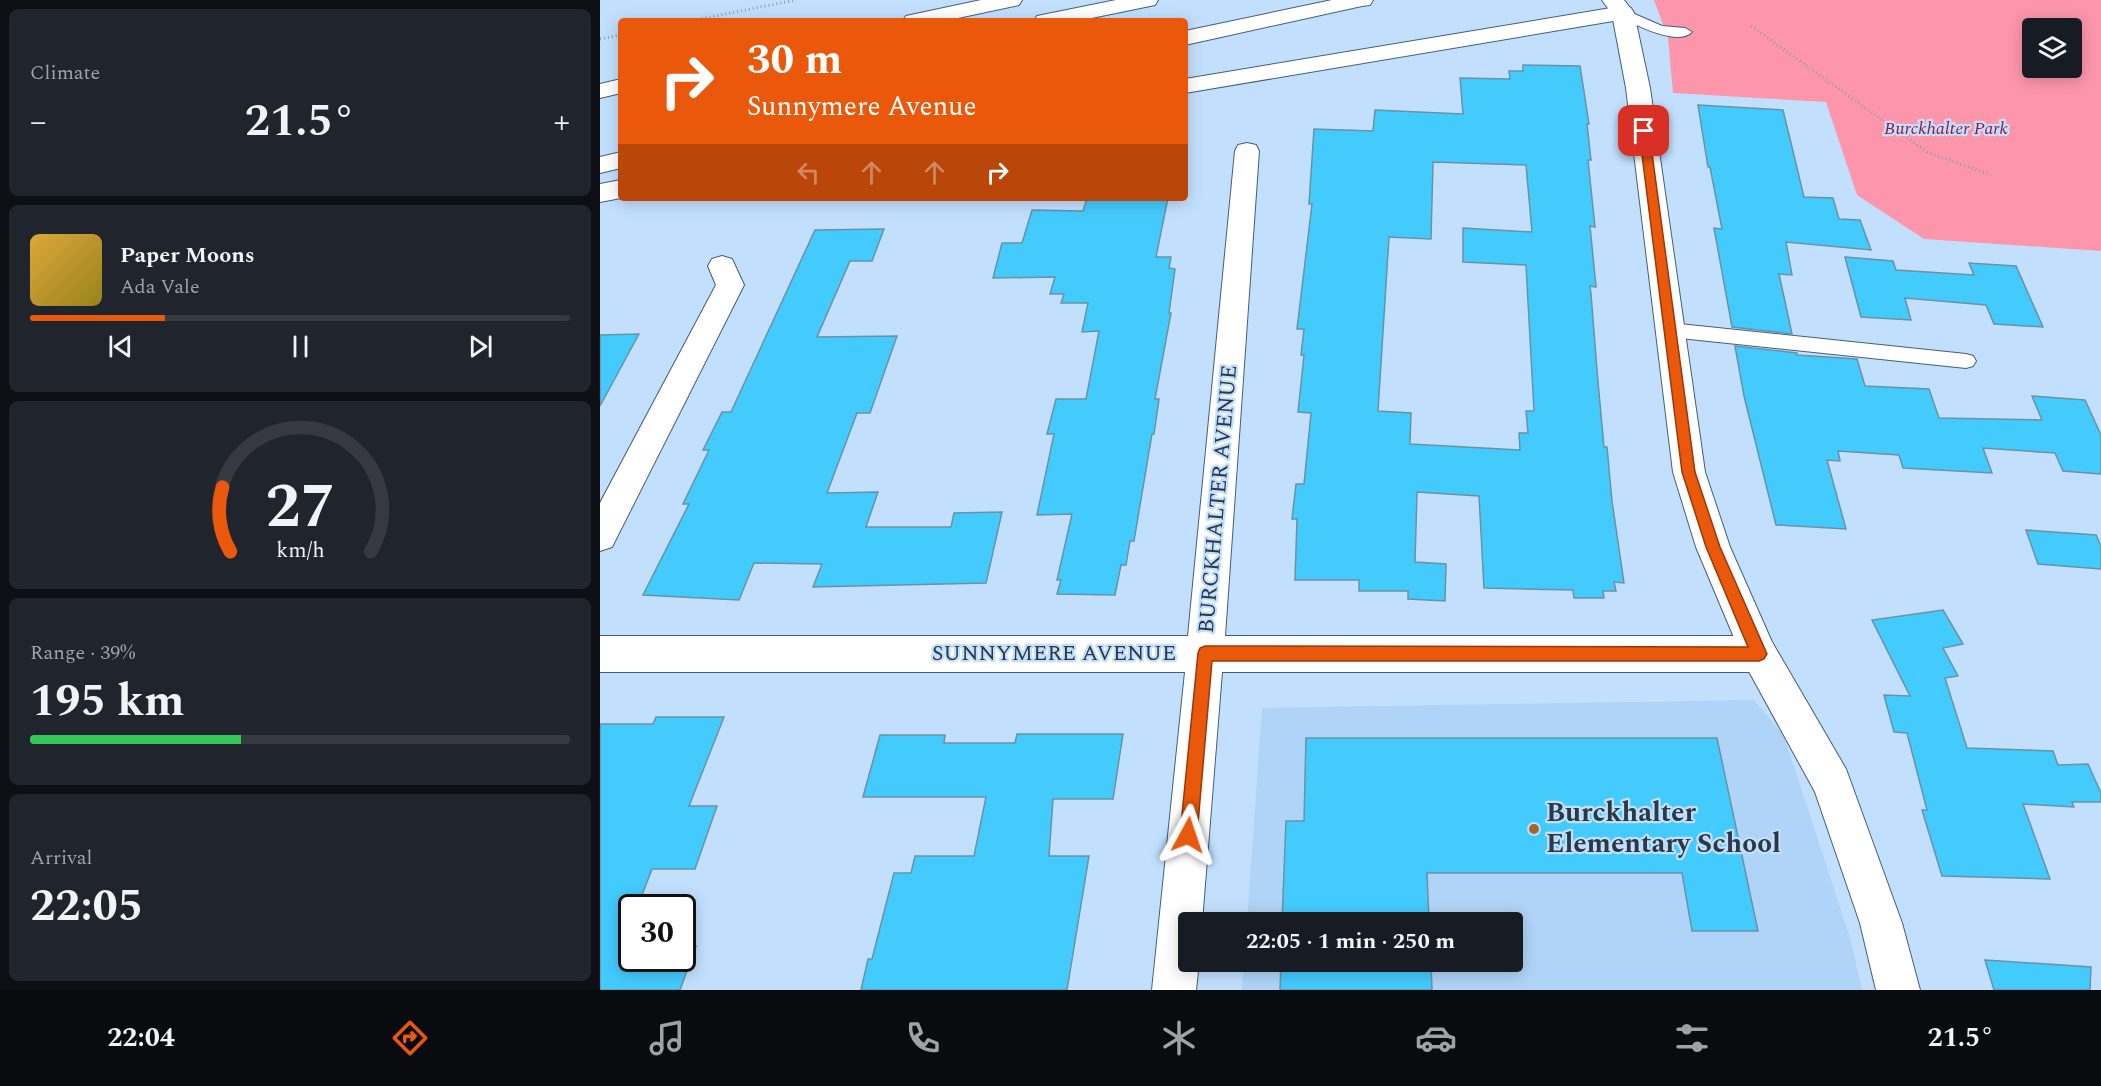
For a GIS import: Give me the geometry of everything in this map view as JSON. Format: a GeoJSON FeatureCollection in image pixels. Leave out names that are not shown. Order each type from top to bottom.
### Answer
{"type":"FeatureCollection","features":[{"type":"Feature","properties":{"kind":"main road"},"geometry":{"type":"LineString","coordinates":[[928,18],[1011,0]]}},
{"type":"Feature","properties":{"kind":"main road"},"geometry":{"type":"LineString","coordinates":[[1060,18],[1147,0]]}},
{"type":"Feature","properties":{"kind":"main road"},"geometry":{"type":"LineString","coordinates":[[1188,37],[1362,0]]}},
{"type":"Feature","properties":{"kind":"main road"},"geometry":{"type":"LineString","coordinates":[[1188,85],[1618,7],[1638,88],[1689,472],[1713,547],[1759,654],[1832,783],[1881,923],[1898,990]]}},
{"type":"Feature","properties":{"kind":"main road"},"geometry":{"type":"LineString","coordinates":[[600,91],[618,87]]}},
{"type":"Feature","properties":{"kind":"main road"},"geometry":{"type":"LineString","coordinates":[[600,113],[618,110]]}},
{"type":"Feature","properties":{"kind":"main road","name":"BURCKHALTER AVENUE"},"geometry":{"type":"LineString","coordinates":[[1174,990],[1247,151]]}},
{"type":"Feature","properties":{"kind":"main road"},"geometry":{"type":"LineString","coordinates":[[600,165],[618,161]]}},
{"type":"Feature","properties":{"kind":"main road"},"geometry":{"type":"LineString","coordinates":[[600,193],[618,190]]}},
{"type":"Feature","properties":{"kind":"main road"},"geometry":{"type":"LineString","coordinates":[[600,536],[730,285],[722,266]]}},
{"type":"Feature","properties":{"kind":"main road","name":"SUNNYMERE AVENUE"},"geometry":{"type":"LineString","coordinates":[[600,654],[1759,654]]}},
{"type":"Feature","properties":{"kind":"lane"},"geometry":{"type":"LineString","coordinates":[[1618,7],[1659,30],[1685,32]]}},
{"type":"Feature","properties":{"kind":"lane"},"geometry":{"type":"LineString","coordinates":[[1670,330],[1966,361]]}},
{"type":"Feature","properties":{"kind":"path"},"geometry":{"type":"LineString","coordinates":[[705,18],[796,0]]}},
{"type":"Feature","properties":{"kind":"path"},"geometry":{"type":"LineString","coordinates":[[1751,26],[1927,152],[1991,175]]}},
{"type":"Feature","properties":{"kind":"path"},"geometry":{"type":"LineString","coordinates":[[600,39],[618,36]]}},
{"type":"Feature","properties":{"kind":"shaded area","name":"Burckhalter Elementary School"},"geometry":{"type":"Polygon","coordinates":[[[1754,700],[1784,736],[1851,941],[1862,990],[1242,990],[1243,972],[1523,972],[1523,912],[1248,912],[1262,708],[1754,700]]]}},
{"type":"Feature","properties":{"kind":"green space","name":"Burckhalter Park"},"geometry":{"type":"Polygon","coordinates":[[[1654,0],[2101,0],[2101,251],[1924,239],[1857,195],[1826,102],[1673,93],[1668,38],[1654,0]]]}},
{"type":"Feature","properties":{"kind":"building"},"geometry":{"type":"Polygon","coordinates":[[[1523,65],[1580,66],[1589,124],[1587,124],[1591,160],[1588,160],[1595,227],[1590,226],[1596,287],[1590,286],[1598,382],[1604,447],[1607,447],[1624,583],[1614,582],[1616,591],[1603,591],[1604,598],[1574,598],[1573,590],[1484,588],[1479,496],[1417,492],[1415,562],[1446,564],[1445,601],[1408,599],[1408,591],[1359,591],[1359,580],[1295,580],[1297,519],[1292,519],[1296,484],[1304,484],[1311,413],[1298,412],[1304,355],[1301,355],[1304,329],[1297,329],[1312,204],[1309,204],[1314,129],[1373,131],[1375,110],[1463,114],[1460,78],[1510,79],[1509,71],[1523,71],[1523,65]],[[1433,162],[1431,239],[1389,237],[1378,411],[1411,413],[1410,444],[1520,450],[1519,433],[1528,433],[1526,411],[1534,411],[1526,265],[1463,262],[1463,228],[1532,232],[1526,165],[1433,162]]]}},
{"type":"Feature","properties":{"kind":"building"},"geometry":{"type":"Polygon","coordinates":[[[1698,105],[1783,110],[1804,197],[1833,198],[1839,219],[1860,220],[1871,250],[1786,242],[1792,275],[1779,274],[1792,334],[1732,327],[1714,228],[1722,229],[1710,167],[1708,167],[1698,105]]]}},
{"type":"Feature","properties":{"kind":"building"},"geometry":{"type":"Polygon","coordinates":[[[1086,201],[1167,201],[1156,257],[1171,257],[1169,268],[1175,269],[1169,313],[1171,313],[1155,399],[1159,399],[1154,434],[1152,434],[1134,541],[1130,541],[1126,565],[1121,565],[1115,595],[1057,594],[1061,580],[1057,580],[1072,514],[1037,515],[1054,434],[1047,434],[1056,399],[1086,399],[1099,331],[1082,332],[1088,303],[1061,303],[1064,294],[1050,294],[1055,277],[993,278],[1002,243],[1022,243],[1032,210],[1083,211],[1086,201]]]}},
{"type":"Feature","properties":{"kind":"building"},"geometry":{"type":"Polygon","coordinates":[[[884,229],[872,261],[850,261],[817,337],[897,336],[870,413],[857,413],[827,493],[878,492],[866,527],[951,527],[954,513],[1002,512],[986,583],[813,587],[822,564],[754,563],[739,600],[643,595],[689,504],[683,504],[709,450],[703,450],[722,412],[731,412],[815,230],[884,229]]]}},
{"type":"Feature","properties":{"kind":"building"},"geometry":{"type":"Polygon","coordinates":[[[1845,257],[1893,261],[1896,270],[1974,275],[1969,263],[2016,266],[2043,327],[1994,324],[1986,305],[1905,298],[1911,320],[1861,317],[1845,257]]]}},
{"type":"Feature","properties":{"kind":"building"},"geometry":{"type":"Polygon","coordinates":[[[639,334],[600,406],[600,335],[639,334]]]}},
{"type":"Feature","properties":{"kind":"building"},"geometry":{"type":"Polygon","coordinates":[[[1735,346],[1797,353],[1797,355],[1857,359],[1865,386],[1929,389],[1939,418],[2042,420],[2032,396],[2085,400],[2101,435],[2101,474],[2063,471],[2055,453],[1983,448],[1992,473],[1903,468],[1899,455],[1838,451],[1840,461],[1827,460],[1846,529],[1776,525],[1744,396],[1735,346]]]}},
{"type":"Feature","properties":{"kind":"building"},"geometry":{"type":"Polygon","coordinates":[[[2026,530],[2096,535],[2101,546],[2101,569],[2038,564],[2026,530]]]}},
{"type":"Feature","properties":{"kind":"building"},"geometry":{"type":"Polygon","coordinates":[[[1943,610],[1963,644],[1943,648],[1958,676],[1945,678],[1967,748],[2053,751],[2058,765],[2088,764],[2101,793],[2101,802],[2072,802],[2074,807],[2023,804],[2050,879],[1942,876],[1922,810],[1927,810],[1907,733],[1894,732],[1884,695],[1910,696],[1872,620],[1943,610]]]}},
{"type":"Feature","properties":{"kind":"building"},"geometry":{"type":"Polygon","coordinates":[[[656,717],[724,717],[689,806],[717,806],[695,869],[652,869],[642,894],[618,894],[618,972],[687,972],[680,990],[600,990],[600,724],[653,724],[656,717]]]}},
{"type":"Feature","properties":{"kind":"building"},"geometry":{"type":"Polygon","coordinates":[[[1017,734],[1123,734],[1113,799],[1053,799],[1049,856],[1089,856],[1067,990],[861,990],[868,959],[872,959],[894,873],[911,873],[915,856],[974,856],[986,797],[863,797],[880,735],[945,735],[944,743],[1015,743],[1017,734]]]}},
{"type":"Feature","properties":{"kind":"building"},"geometry":{"type":"Polygon","coordinates":[[[1306,738],[1717,738],[1758,931],[1692,931],[1682,873],[1427,873],[1429,912],[1282,912],[1286,821],[1304,821],[1306,738]]]}},
{"type":"Feature","properties":{"kind":"building"},"geometry":{"type":"Polygon","coordinates":[[[1985,960],[2091,967],[2090,990],[1994,990],[1985,960]]]}},
{"type":"Feature","properties":{"kind":"building"},"geometry":{"type":"Polygon","coordinates":[[[1281,972],[1431,972],[1432,990],[1280,990],[1281,972]]]}},
{"type":"Feature","properties":{"kind":"place","name":"Burckhalter Elementary School"},"geometry":{"type":"Point","coordinates":[1534,829]}},
{"type":"Feature","properties":{"kind":"route"},"geometry":{"type":"LineString","coordinates":[[1188,835],[1205,653],[1759,654],[1713,547],[1689,472],[1644,131]]}}]}
